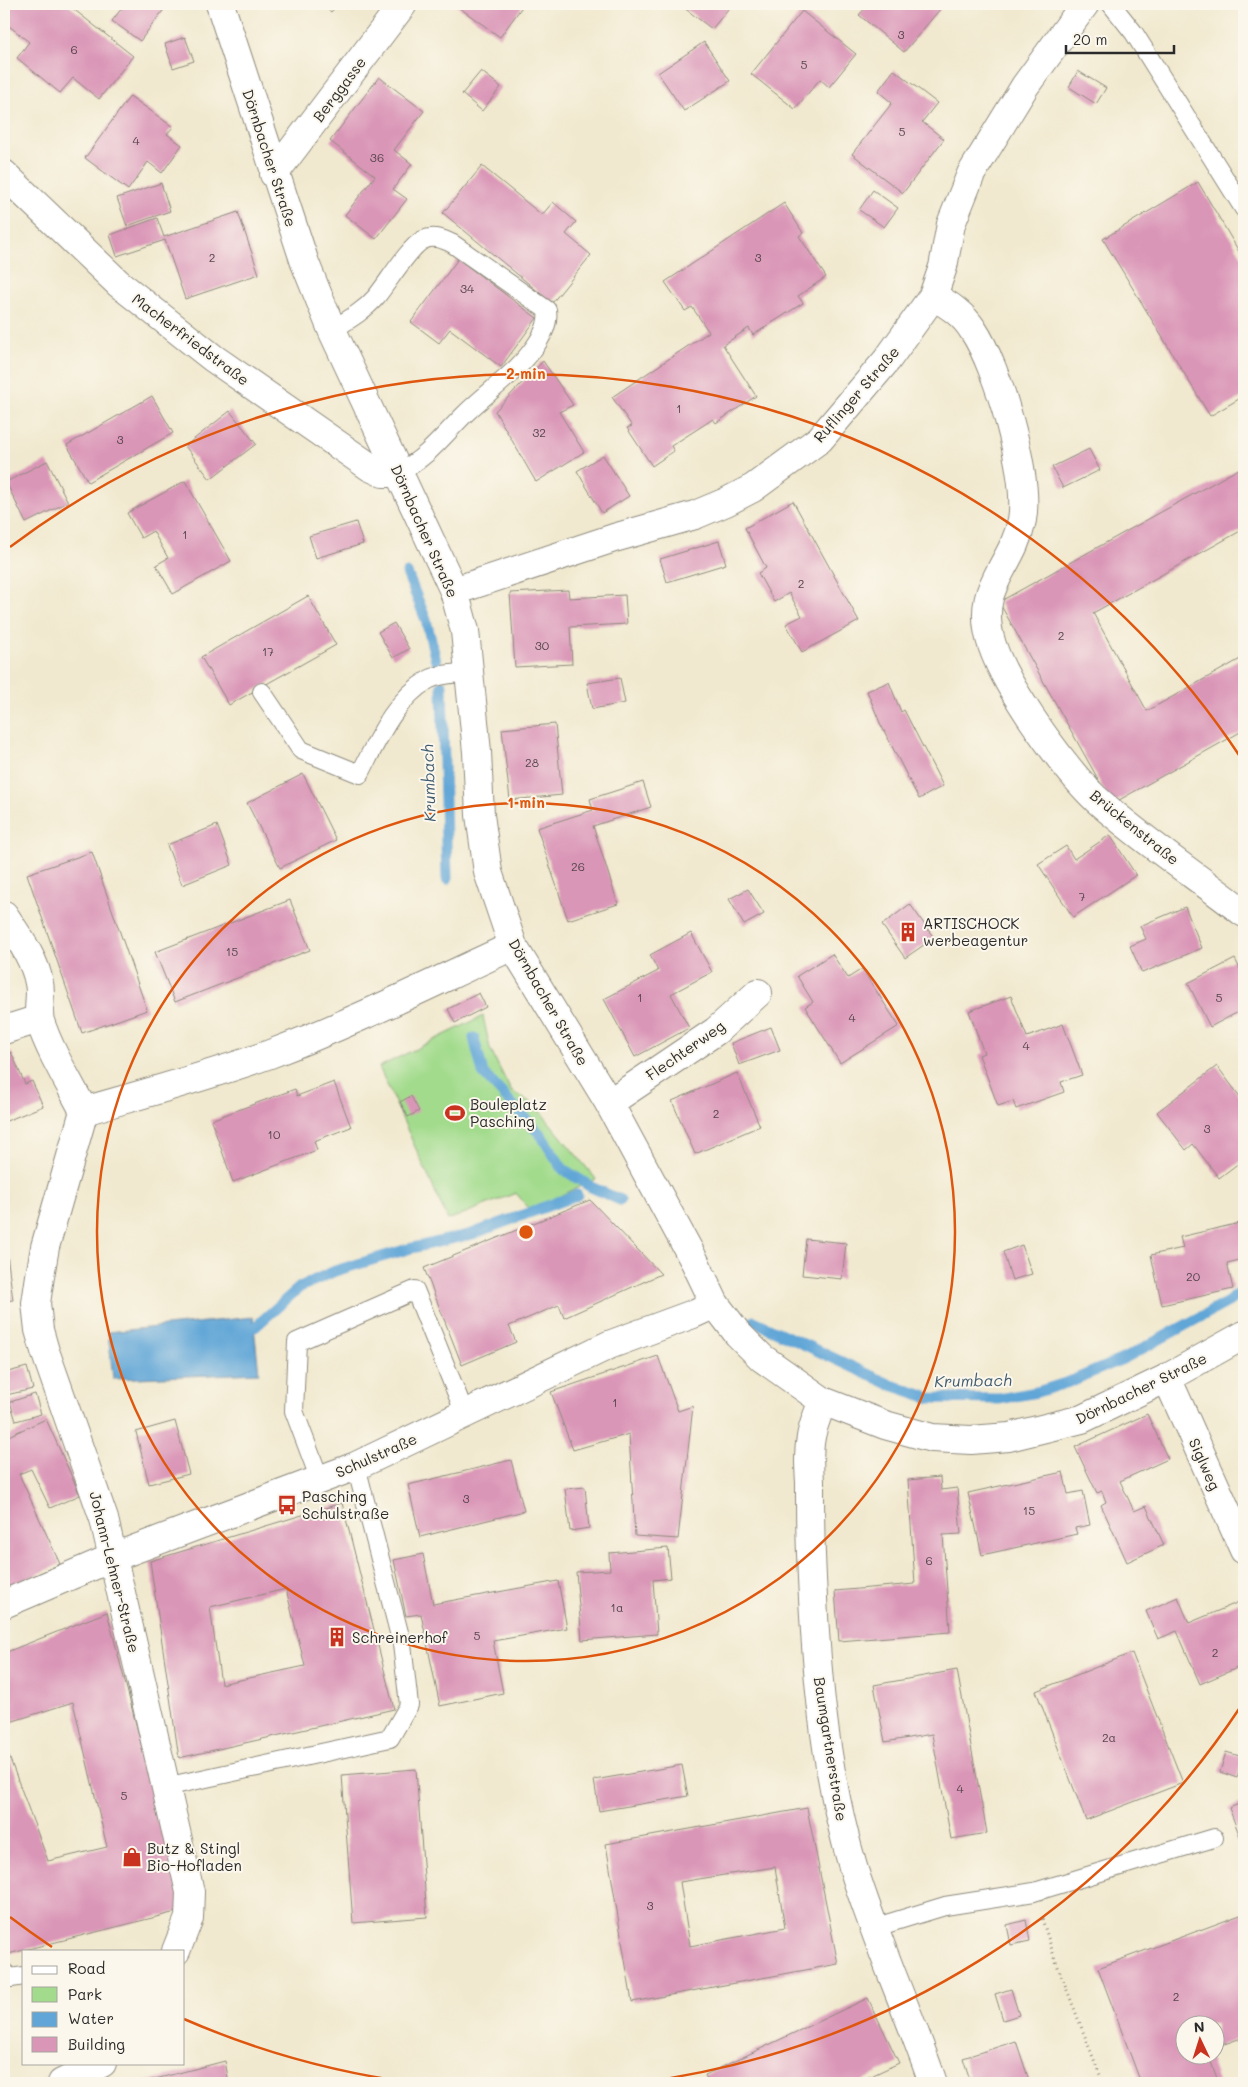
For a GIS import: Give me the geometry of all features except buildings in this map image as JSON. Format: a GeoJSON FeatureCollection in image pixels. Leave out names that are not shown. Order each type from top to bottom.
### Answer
{"type":"FeatureCollection","features":[{"type":"Feature","properties":{"kind":"street","name":"Dörnbacher Straße"},"geometry":{"type":"LineString","coordinates":[[220,4],[274,174],[305,263],[332,330],[454,591],[465,631],[470,672],[480,815],[487,863],[513,946],[609,1103],[695,1262],[715,1304],[738,1334],[762,1358],[823,1401],[885,1425],[932,1438],[971,1440],[1009,1437],[1082,1419],[1167,1378],[1244,1335]]}},
{"type":"Feature","properties":{"kind":"street","name":"Berggasse"},"geometry":{"type":"LineString","coordinates":[[274,174],[403,4]]}},
{"type":"Feature","properties":{"kind":"street","name":"Ruflinger Straße"},"geometry":{"type":"LineString","coordinates":[[454,591],[614,538],[694,515],[753,488],[820,439],[887,360],[933,296],[943,267],[951,224],[971,174],[1025,86],[1085,4]]}},
{"type":"Feature","properties":{"kind":"street","name":"Macherfriedstraße"},"geometry":{"type":"LineString","coordinates":[[4,174],[118,283],[213,358],[370,467],[383,473],[398,473]]}},
{"type":"Feature","properties":{"kind":"street","name":"Brückenstraße"},"geometry":{"type":"LineString","coordinates":[[933,296],[951,307],[974,330],[985,352],[1006,407],[1015,447],[1023,502],[1022,519],[1016,538],[990,590],[986,607],[987,623],[1002,670],[1048,742],[1095,797],[1122,821],[1244,913]]}},
{"type":"Feature","properties":{"kind":"street"},"geometry":{"type":"LineString","coordinates":[[4,915],[33,965],[39,981],[41,995],[40,1019],[55,1055],[84,1111],[186,1082],[269,1054],[350,1022],[513,946]]}},
{"type":"Feature","properties":{"kind":"street","name":"Flechterweg"},"geometry":{"type":"LineString","coordinates":[[609,1103],[716,1031],[758,993]]}},
{"type":"Feature","properties":{"kind":"street"},"geometry":{"type":"LineString","coordinates":[[4,1030],[40,1019]]}},
{"type":"Feature","properties":{"kind":"street","name":"Johann-Lehner-Straße"},"geometry":{"type":"LineString","coordinates":[[84,1111],[45,1247],[36,1303],[39,1330],[45,1351],[104,1519],[114,1557],[190,1892],[188,1918],[176,1950]]}},
{"type":"Feature","properties":{"kind":"street","name":"Schulstraße"},"geometry":{"type":"LineString","coordinates":[[4,1604],[114,1557],[356,1466],[609,1345],[715,1304]]}},
{"type":"Feature","properties":{"kind":"street","name":"Siglweg"},"geometry":{"type":"LineString","coordinates":[[1167,1378],[1244,1550]]}},
{"type":"Feature","properties":{"kind":"street","name":"Baumgartnerstraße"},"geometry":{"type":"LineString","coordinates":[[823,1401],[812,1431],[809,1458],[813,1600],[819,1681],[837,1803],[853,1865],[873,1928],[933,2083]]}},
{"type":"Feature","properties":{"kind":"street"},"geometry":{"type":"LineString","coordinates":[[62,2083],[100,2064]]}},
{"type":"Feature","properties":{"kind":"lane"},"geometry":{"type":"LineString","coordinates":[[1111,4],[1134,33],[1244,209]]}},
{"type":"Feature","properties":{"kind":"lane"},"geometry":{"type":"LineString","coordinates":[[332,330],[366,307],[413,249],[422,240],[432,237],[442,238],[453,244],[546,310],[548,317],[544,331],[536,344],[518,365],[464,415],[433,449],[419,461],[398,473]]}},
{"type":"Feature","properties":{"kind":"lane"},"geometry":{"type":"LineString","coordinates":[[262,692],[301,750],[360,774],[378,738],[402,702],[428,680],[442,675],[470,672]]}},
{"type":"Feature","properties":{"kind":"lane"},"geometry":{"type":"LineString","coordinates":[[320,1480],[294,1412],[297,1342],[415,1290],[465,1414]]}},
{"type":"Feature","properties":{"kind":"lane"},"geometry":{"type":"LineString","coordinates":[[165,1787],[390,1738],[409,1705],[402,1644],[356,1466]]}},
{"type":"Feature","properties":{"kind":"lane"},"geometry":{"type":"LineString","coordinates":[[873,1928],[945,1906],[1034,1892],[1214,1838]]}},
{"type":"Feature","properties":{"kind":"lane"},"geometry":{"type":"LineString","coordinates":[[4,1972],[11,1978],[22,1976]]}},
{"type":"Feature","properties":{"kind":"path"},"geometry":{"type":"LineString","coordinates":[[1034,1892],[1054,1960],[1103,2083]]}},
{"type":"Feature","properties":{"kind":"green space"},"geometry":{"type":"Polygon","coordinates":[[[483,1016],[490,1049],[511,1091],[535,1105],[596,1179],[530,1210],[516,1193],[448,1220],[379,1067],[483,1016]]]}},
{"type":"Feature","properties":{"kind":"water"},"geometry":{"type":"Polygon","coordinates":[[[253,1317],[259,1373],[113,1379],[108,1332],[253,1317]]]}},
{"type":"Feature","properties":{"kind":"waterway","name":"Krumbach"},"geometry":{"type":"LineString","coordinates":[[407,573],[426,620],[436,661]]}},
{"type":"Feature","properties":{"kind":"waterway","name":"Krumbach"},"geometry":{"type":"LineString","coordinates":[[442,685],[447,879]]}},
{"type":"Feature","properties":{"kind":"waterway","name":"Krumbach"},"geometry":{"type":"LineString","coordinates":[[474,1038],[483,1073],[540,1134],[563,1169],[591,1187],[620,1200]]}},
{"type":"Feature","properties":{"kind":"waterway"},"geometry":{"type":"LineString","coordinates":[[255,1327],[300,1287],[335,1271],[408,1249],[472,1234],[577,1195]]}},
{"type":"Feature","properties":{"kind":"waterway","name":"Krumbach"},"geometry":{"type":"LineString","coordinates":[[754,1321],[891,1385],[930,1398],[999,1399],[1037,1392],[1069,1382],[1125,1358],[1228,1302],[1244,1290]]}},
{"type":"Feature","properties":{"kind":"place","name":"ARTISCHOCK werbeagentur"},"geometry":{"type":"Point","coordinates":[908,932]}},
{"type":"Feature","properties":{"kind":"place","name":"Bouleplatz Pasching"},"geometry":{"type":"Point","coordinates":[455,1113]}},
{"type":"Feature","properties":{"kind":"place","name":"Pasching Schulstraße"},"geometry":{"type":"Point","coordinates":[287,1505]}},
{"type":"Feature","properties":{"kind":"place","name":"Schreinerhof"},"geometry":{"type":"Point","coordinates":[337,1637]}},
{"type":"Feature","properties":{"kind":"place","name":"Butz & Stingl Bio-Hofladen"},"geometry":{"type":"Point","coordinates":[132,1857]}}]}
